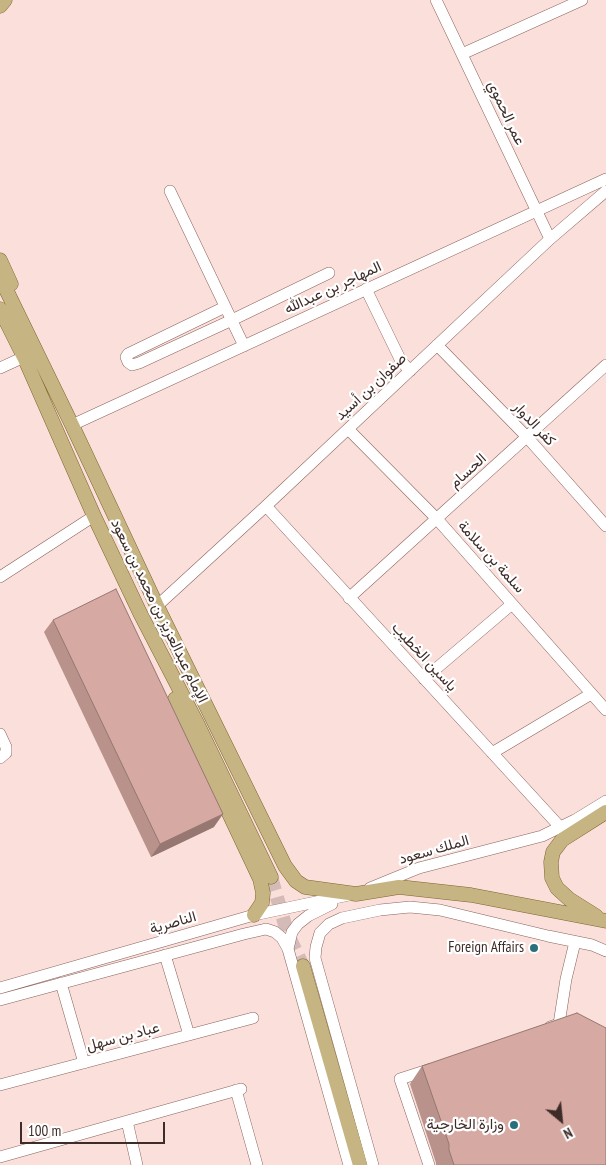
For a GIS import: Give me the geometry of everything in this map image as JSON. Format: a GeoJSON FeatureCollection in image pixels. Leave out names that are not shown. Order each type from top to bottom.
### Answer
{"type":"FeatureCollection","features":[{"type":"Feature","properties":{"kind":"main road"},"geometry":{"type":"LineString","coordinates":[[0,6],[5,0]]}},
{"type":"Feature","properties":{"kind":"main road","name":"الإمام عبدالعزيز بن محمد بن سعود"},"geometry":{"type":"LineString","coordinates":[[0,260],[19,302],[39,356]]}},
{"type":"Feature","properties":{"kind":"main road","name":"الإمام عبدالعزيز بن محمد بن سعود"},"geometry":{"type":"LineString","coordinates":[[0,277],[285,866],[296,881],[305,887],[356,894],[399,887],[462,894],[606,921]]}},
{"type":"Feature","properties":{"kind":"main road","name":"الإمام عبدالعزيز بن محمد بن سعود"},"geometry":{"type":"LineString","coordinates":[[0,309],[24,357],[94,516],[140,613],[194,717],[271,877]]}},
{"type":"Feature","properties":{"kind":"main road","name":"الإمام عبدالعزيز بن محمد بن سعود"},"geometry":{"type":"LineString","coordinates":[[0,317],[24,357]]}},
{"type":"Feature","properties":{"kind":"main road"},"geometry":{"type":"LineString","coordinates":[[140,613],[164,675],[260,879],[263,893],[262,903],[254,915]]}},
{"type":"Feature","properties":{"kind":"main road"},"geometry":{"type":"LineString","coordinates":[[606,812],[562,840],[553,852],[551,862],[552,878],[557,888],[569,899],[606,921]]}},
{"type":"Feature","properties":{"kind":"main road"},"geometry":{"type":"LineString","coordinates":[[303,966],[360,1165]]}},
{"type":"Feature","properties":{"kind":"street","name":"عمر الحموي"},"geometry":{"type":"LineString","coordinates":[[436,0],[550,239]]}},
{"type":"Feature","properties":{"kind":"street"},"geometry":{"type":"LineString","coordinates":[[462,54],[582,0]]}},
{"type":"Feature","properties":{"kind":"street","name":"المهاجر بن عبدالله"},"geometry":{"type":"LineString","coordinates":[[72,425],[606,179]]}},
{"type":"Feature","properties":{"kind":"street"},"geometry":{"type":"LineString","coordinates":[[170,191],[244,346]]}},
{"type":"Feature","properties":{"kind":"street","name":"صفوان بن أسيد"},"geometry":{"type":"LineString","coordinates":[[158,606],[550,239],[606,191]]}},
{"type":"Feature","properties":{"kind":"street"},"geometry":{"type":"LineString","coordinates":[[225,307],[128,354],[126,357],[128,362],[132,364],[139,363],[329,273]]}},
{"type":"Feature","properties":{"kind":"street"},"geometry":{"type":"LineString","coordinates":[[366,290],[401,361],[410,370]]}},
{"type":"Feature","properties":{"kind":"street","name":"كفر الدوار"},"geometry":{"type":"LineString","coordinates":[[437,345],[527,437],[606,526]]}},
{"type":"Feature","properties":{"kind":"street"},"geometry":{"type":"LineString","coordinates":[[0,368],[24,357]]}},
{"type":"Feature","properties":{"kind":"street","name":"الحسام"},"geometry":{"type":"LineString","coordinates":[[349,598],[606,365]]}},
{"type":"Feature","properties":{"kind":"street","name":"سلمة بن سلامة"},"geometry":{"type":"LineString","coordinates":[[348,429],[437,519],[606,710]]}},
{"type":"Feature","properties":{"kind":"street","name":"ياسين الخطيب"},"geometry":{"type":"LineString","coordinates":[[266,506],[561,828]]}},
{"type":"Feature","properties":{"kind":"street"},"geometry":{"type":"LineString","coordinates":[[0,577],[94,516]]}},
{"type":"Feature","properties":{"kind":"street"},"geometry":{"type":"LineString","coordinates":[[424,679],[512,604]]}},
{"type":"Feature","properties":{"kind":"street"},"geometry":{"type":"LineString","coordinates":[[492,753],[591,694]]}},
{"type":"Feature","properties":{"kind":"street"},"geometry":{"type":"LineString","coordinates":[[0,734],[6,748],[6,753],[0,758]]}},
{"type":"Feature","properties":{"kind":"street","name":"الملك سعود"},"geometry":{"type":"LineString","coordinates":[[288,949],[292,932],[298,924],[322,908],[419,868],[542,836],[561,828],[606,800]]}},
{"type":"Feature","properties":{"kind":"street","name":"الناصرية"},"geometry":{"type":"LineString","coordinates":[[0,988],[254,915],[356,894]]}},
{"type":"Feature","properties":{"kind":"street"},"geometry":{"type":"LineString","coordinates":[[373,1165],[315,958],[320,933],[329,924],[342,918],[380,910],[410,907],[440,910],[592,945],[606,951]]}},
{"type":"Feature","properties":{"kind":"street","name":"الناصرية"},"geometry":{"type":"LineString","coordinates":[[0,1000],[266,929],[275,932],[282,938],[288,949]]}},
{"type":"Feature","properties":{"kind":"street"},"geometry":{"type":"LineString","coordinates":[[540,1031],[559,1024],[566,979],[575,942]]}},
{"type":"Feature","properties":{"kind":"street"},"geometry":{"type":"LineString","coordinates":[[288,949],[349,1165]]}},
{"type":"Feature","properties":{"kind":"street"},"geometry":{"type":"LineString","coordinates":[[165,955],[189,1035]]}},
{"type":"Feature","properties":{"kind":"street"},"geometry":{"type":"LineString","coordinates":[[62,983],[84,1063]]}},
{"type":"Feature","properties":{"kind":"street","name":"عباد بن سهل"},"geometry":{"type":"LineString","coordinates":[[0,1085],[253,1018]]}},
{"type":"Feature","properties":{"kind":"street"},"geometry":{"type":"LineString","coordinates":[[429,1165],[400,1079],[438,1066]]}},
{"type":"Feature","properties":{"kind":"street"},"geometry":{"type":"LineString","coordinates":[[7,1159],[126,1122],[239,1090],[257,1165]]}},
{"type":"Feature","properties":{"kind":"street"},"geometry":{"type":"LineString","coordinates":[[126,1122],[137,1165]]}},
{"type":"Feature","properties":{"kind":"building"},"geometry":{"type":"Polygon","coordinates":[[[116,589],[223,814],[160,844],[53,620],[116,589]]]}},
{"type":"Feature","properties":{"kind":"building","name":"وزارة الخارجية"},"geometry":{"type":"Polygon","coordinates":[[[577,1013],[606,1028],[606,1165],[454,1165],[449,1144],[422,1066],[577,1013]]]}},
{"type":"Feature","properties":{"kind":"tunnel"},"geometry":{"type":"LineString","coordinates":[[271,877],[288,935],[303,966]]}},
{"type":"Feature","properties":{"kind":"place","name":"Foreign Affairs"},"geometry":{"type":"Point","coordinates":[534,948]}},
{"type":"Feature","properties":{"kind":"place","name":"وزارة الخارجية"},"geometry":{"type":"Point","coordinates":[514,1125]}}]}
